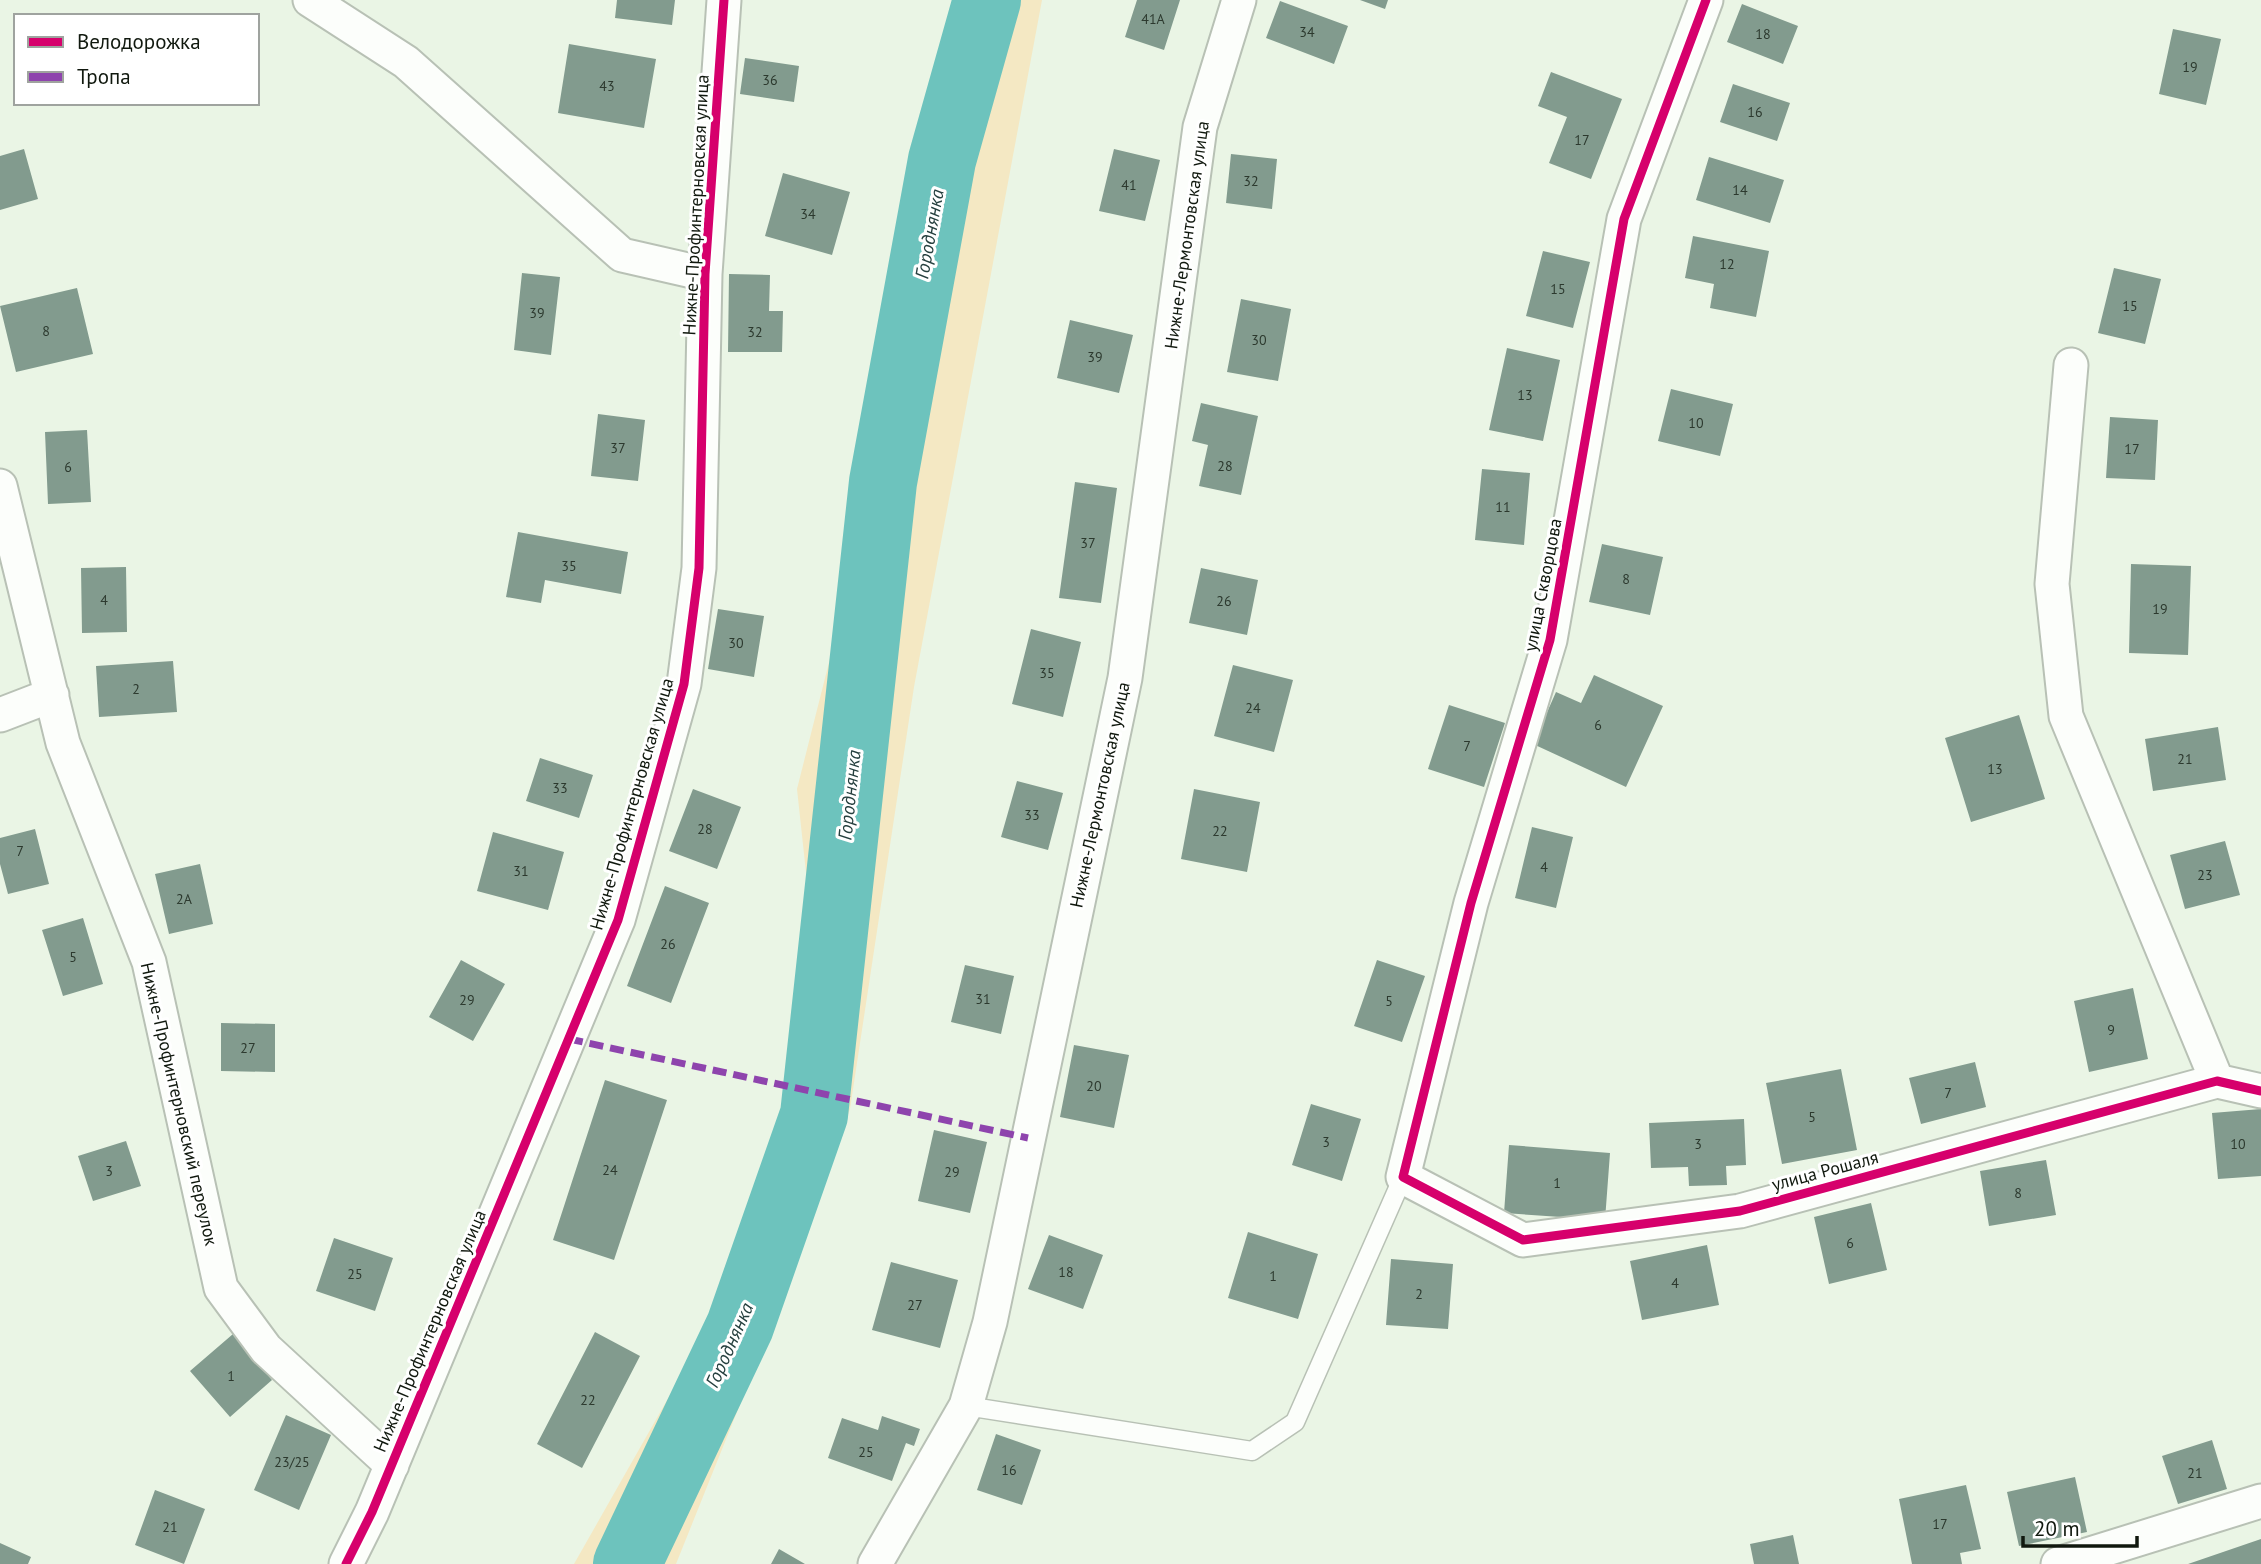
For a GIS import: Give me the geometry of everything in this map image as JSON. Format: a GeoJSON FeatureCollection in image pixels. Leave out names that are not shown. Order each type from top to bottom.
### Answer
{"type":"FeatureCollection","features":[{"type":"Feature","properties":{"kind":"street"},"geometry":{"type":"LineString","coordinates":[[310,0],[406,62],[622,255],[705,274]]}},
{"type":"Feature","properties":{"kind":"street","name":"Нижне-Профинтерновская улица"},"geometry":{"type":"LineString","coordinates":[[346,1564],[372,1512],[618,919],[684,684],[699,568],[705,274],[724,0]]}},
{"type":"Feature","properties":{"kind":"street","name":"Нижне-Лермонтовская улица"},"geometry":{"type":"LineString","coordinates":[[875,1564],[966,1406],[990,1322],[1125,678],[1200,127],[1239,0]]}},
{"type":"Feature","properties":{"kind":"street","name":"улица Скворцова"},"geometry":{"type":"LineString","coordinates":[[1403,1177],[1471,903],[1550,640],[1624,219],[1706,0]]}},
{"type":"Feature","properties":{"kind":"street"},"geometry":{"type":"LineString","coordinates":[[2071,365],[2052,584],[2066,716],[2217,1081]]}},
{"type":"Feature","properties":{"kind":"street","name":"Нижне-Профинтерновский переулок"},"geometry":{"type":"LineString","coordinates":[[0,486],[63,743],[149,962],[221,1288],[266,1349],[391,1465]]}},
{"type":"Feature","properties":{"kind":"street"},"geometry":{"type":"LineString","coordinates":[[0,715],[52,695]]}},
{"type":"Feature","properties":{"kind":"street","name":"улица Рошаля"},"geometry":{"type":"LineString","coordinates":[[1403,1177],[1523,1240],[1740,1211],[2217,1081],[2261,1091]]}},
{"type":"Feature","properties":{"kind":"street"},"geometry":{"type":"LineString","coordinates":[[2058,1564],[2261,1501]]}},
{"type":"Feature","properties":{"kind":"lane"},"geometry":{"type":"LineString","coordinates":[[966,1406],[1252,1451],[1295,1422],[1403,1177]]}},
{"type":"Feature","properties":{"kind":"shaded area"},"geometry":{"type":"Polygon","coordinates":[[[966,0],[1042,0],[914,687],[850,1109],[751,1377],[676,1564],[574,1564],[750,1254],[816,965],[797,789],[846,595],[966,0]]]}},
{"type":"Feature","properties":{"kind":"building"},"geometry":{"type":"Polygon","coordinates":[[[617,0],[675,0],[672,25],[615,18],[617,0]]]}},
{"type":"Feature","properties":{"kind":"building"},"geometry":{"type":"Polygon","coordinates":[[[1137,0],[1180,0],[1164,50],[1125,37],[1137,0]]]}},
{"type":"Feature","properties":{"kind":"building"},"geometry":{"type":"Polygon","coordinates":[[[1360,0],[1388,0],[1385,9],[1360,0]]]}},
{"type":"Feature","properties":{"kind":"building"},"geometry":{"type":"Polygon","coordinates":[[[1280,1],[1348,26],[1334,64],[1266,38],[1280,1]]]}},
{"type":"Feature","properties":{"kind":"building"},"geometry":{"type":"Polygon","coordinates":[[[1742,4],[1798,26],[1783,64],[1727,42],[1742,4]]]}},
{"type":"Feature","properties":{"kind":"building"},"geometry":{"type":"Polygon","coordinates":[[[2173,29],[2221,39],[2206,105],[2159,94],[2173,29]]]}},
{"type":"Feature","properties":{"kind":"building"},"geometry":{"type":"Polygon","coordinates":[[[569,44],[656,59],[644,128],[558,113],[569,44]]]}},
{"type":"Feature","properties":{"kind":"building"},"geometry":{"type":"Polygon","coordinates":[[[745,58],[799,66],[794,102],[740,94],[745,58]]]}},
{"type":"Feature","properties":{"kind":"building"},"geometry":{"type":"Polygon","coordinates":[[[1551,72],[1622,99],[1591,179],[1549,163],[1567,117],[1538,106],[1551,72]]]}},
{"type":"Feature","properties":{"kind":"building"},"geometry":{"type":"Polygon","coordinates":[[[1733,84],[1790,103],[1777,141],[1720,122],[1733,84]]]}},
{"type":"Feature","properties":{"kind":"building"},"geometry":{"type":"Polygon","coordinates":[[[24,149],[38,199],[0,210],[0,156],[24,149]]]}},
{"type":"Feature","properties":{"kind":"building"},"geometry":{"type":"Polygon","coordinates":[[[1114,149],[1160,160],[1145,221],[1099,211],[1114,149]]]}},
{"type":"Feature","properties":{"kind":"building"},"geometry":{"type":"Polygon","coordinates":[[[1231,154],[1277,159],[1272,209],[1226,203],[1231,154]]]}},
{"type":"Feature","properties":{"kind":"building"},"geometry":{"type":"Polygon","coordinates":[[[1709,157],[1784,180],[1770,223],[1696,200],[1709,157]]]}},
{"type":"Feature","properties":{"kind":"building"},"geometry":{"type":"Polygon","coordinates":[[[783,173],[850,192],[832,255],[765,236],[783,173]]]}},
{"type":"Feature","properties":{"kind":"building"},"geometry":{"type":"Polygon","coordinates":[[[1693,236],[1769,251],[1756,317],[1710,308],[1714,284],[1685,278],[1693,236]]]}},
{"type":"Feature","properties":{"kind":"building"},"geometry":{"type":"Polygon","coordinates":[[[1543,251],[1590,262],[1573,328],[1526,316],[1543,251]]]}},
{"type":"Feature","properties":{"kind":"building"},"geometry":{"type":"Polygon","coordinates":[[[2114,268],[2161,279],[2145,344],[2098,333],[2114,268]]]}},
{"type":"Feature","properties":{"kind":"building"},"geometry":{"type":"Polygon","coordinates":[[[522,273],[560,277],[551,355],[514,350],[522,273]]]}},
{"type":"Feature","properties":{"kind":"building"},"geometry":{"type":"Polygon","coordinates":[[[729,274],[770,275],[769,311],[783,311],[782,352],[728,352],[729,274]]]}},
{"type":"Feature","properties":{"kind":"building"},"geometry":{"type":"Polygon","coordinates":[[[77,288],[93,354],[16,372],[0,306],[77,288]]]}},
{"type":"Feature","properties":{"kind":"building"},"geometry":{"type":"Polygon","coordinates":[[[1241,299],[1291,309],[1278,381],[1227,372],[1241,299]]]}},
{"type":"Feature","properties":{"kind":"building"},"geometry":{"type":"Polygon","coordinates":[[[1070,320],[1133,335],[1119,393],[1057,378],[1070,320]]]}},
{"type":"Feature","properties":{"kind":"building"},"geometry":{"type":"Polygon","coordinates":[[[1507,348],[1560,360],[1543,441],[1489,430],[1507,348]]]}},
{"type":"Feature","properties":{"kind":"building"},"geometry":{"type":"Polygon","coordinates":[[[1671,389],[1733,404],[1720,456],[1658,441],[1671,389]]]}},
{"type":"Feature","properties":{"kind":"building"},"geometry":{"type":"Polygon","coordinates":[[[1201,403],[1258,416],[1241,495],[1199,486],[1208,445],[1192,441],[1201,403]]]}},
{"type":"Feature","properties":{"kind":"building"},"geometry":{"type":"Polygon","coordinates":[[[598,414],[645,420],[638,481],[591,476],[598,414]]]}},
{"type":"Feature","properties":{"kind":"building"},"geometry":{"type":"Polygon","coordinates":[[[2110,417],[2158,420],[2155,480],[2106,478],[2110,417]]]}},
{"type":"Feature","properties":{"kind":"building"},"geometry":{"type":"Polygon","coordinates":[[[87,430],[91,502],[48,504],[45,432],[87,430]]]}},
{"type":"Feature","properties":{"kind":"building"},"geometry":{"type":"Polygon","coordinates":[[[1482,469],[1530,473],[1524,545],[1475,540],[1482,469]]]}},
{"type":"Feature","properties":{"kind":"building"},"geometry":{"type":"Polygon","coordinates":[[[1075,482],[1117,488],[1101,603],[1059,598],[1075,482]]]}},
{"type":"Feature","properties":{"kind":"building"},"geometry":{"type":"Polygon","coordinates":[[[518,532],[628,552],[621,594],[545,580],[541,603],[506,597],[518,532]]]}},
{"type":"Feature","properties":{"kind":"building"},"geometry":{"type":"Polygon","coordinates":[[[1602,544],[1663,557],[1650,615],[1589,602],[1602,544]]]}},
{"type":"Feature","properties":{"kind":"building"},"geometry":{"type":"Polygon","coordinates":[[[2131,564],[2191,566],[2188,655],[2129,653],[2131,564]]]}},
{"type":"Feature","properties":{"kind":"building"},"geometry":{"type":"Polygon","coordinates":[[[126,567],[127,632],[82,633],[81,568],[126,567]]]}},
{"type":"Feature","properties":{"kind":"building"},"geometry":{"type":"Polygon","coordinates":[[[1201,568],[1258,580],[1247,635],[1189,623],[1201,568]]]}},
{"type":"Feature","properties":{"kind":"building"},"geometry":{"type":"Polygon","coordinates":[[[718,609],[764,616],[754,677],[708,669],[718,609]]]}},
{"type":"Feature","properties":{"kind":"building"},"geometry":{"type":"Polygon","coordinates":[[[1031,629],[1081,642],[1063,717],[1012,704],[1031,629]]]}},
{"type":"Feature","properties":{"kind":"building"},"geometry":{"type":"Polygon","coordinates":[[[173,661],[177,712],[99,717],[96,666],[173,661]]]}},
{"type":"Feature","properties":{"kind":"building"},"geometry":{"type":"Polygon","coordinates":[[[1233,665],[1293,680],[1274,752],[1214,736],[1233,665]]]}},
{"type":"Feature","properties":{"kind":"building"},"geometry":{"type":"Polygon","coordinates":[[[1594,675],[1663,706],[1626,787],[1533,744],[1556,692],[1581,703],[1594,675]]]}},
{"type":"Feature","properties":{"kind":"building"},"geometry":{"type":"Polygon","coordinates":[[[1449,705],[1505,723],[1484,787],[1428,769],[1449,705]]]}},
{"type":"Feature","properties":{"kind":"building"},"geometry":{"type":"Polygon","coordinates":[[[2019,715],[2045,799],[1971,822],[1945,738],[2019,715]]]}},
{"type":"Feature","properties":{"kind":"building"},"geometry":{"type":"Polygon","coordinates":[[[2218,727],[2226,780],[2153,791],[2145,739],[2218,727]]]}},
{"type":"Feature","properties":{"kind":"building"},"geometry":{"type":"Polygon","coordinates":[[[540,758],[593,775],[579,818],[526,801],[540,758]]]}},
{"type":"Feature","properties":{"kind":"building"},"geometry":{"type":"Polygon","coordinates":[[[1017,781],[1063,793],[1048,850],[1001,837],[1017,781]]]}},
{"type":"Feature","properties":{"kind":"building"},"geometry":{"type":"Polygon","coordinates":[[[693,789],[741,807],[717,869],[669,851],[693,789]]]}},
{"type":"Feature","properties":{"kind":"building"},"geometry":{"type":"Polygon","coordinates":[[[1194,789],[1260,802],[1247,872],[1181,859],[1194,789]]]}},
{"type":"Feature","properties":{"kind":"building"},"geometry":{"type":"Polygon","coordinates":[[[1532,827],[1573,837],[1556,908],[1515,898],[1532,827]]]}},
{"type":"Feature","properties":{"kind":"building"},"geometry":{"type":"Polygon","coordinates":[[[35,829],[49,884],[8,894],[0,864],[0,838],[35,829]]]}},
{"type":"Feature","properties":{"kind":"building"},"geometry":{"type":"Polygon","coordinates":[[[493,832],[564,852],[548,910],[477,891],[493,832]]]}},
{"type":"Feature","properties":{"kind":"building"},"geometry":{"type":"Polygon","coordinates":[[[2225,841],[2240,895],[2185,909],[2170,855],[2225,841]]]}},
{"type":"Feature","properties":{"kind":"building"},"geometry":{"type":"Polygon","coordinates":[[[200,864],[213,924],[169,934],[155,874],[200,864]]]}},
{"type":"Feature","properties":{"kind":"building"},"geometry":{"type":"Polygon","coordinates":[[[665,886],[709,903],[671,1003],[627,986],[665,886]]]}},
{"type":"Feature","properties":{"kind":"building"},"geometry":{"type":"Polygon","coordinates":[[[83,918],[103,984],[63,996],[42,930],[83,918]]]}},
{"type":"Feature","properties":{"kind":"building"},"geometry":{"type":"Polygon","coordinates":[[[461,960],[505,984],[473,1041],[429,1017],[461,960]]]}},
{"type":"Feature","properties":{"kind":"building"},"geometry":{"type":"Polygon","coordinates":[[[1377,960],[1425,976],[1402,1042],[1354,1026],[1377,960]]]}},
{"type":"Feature","properties":{"kind":"building"},"geometry":{"type":"Polygon","coordinates":[[[965,965],[1014,976],[1001,1034],[951,1022],[965,965]]]}},
{"type":"Feature","properties":{"kind":"building"},"geometry":{"type":"Polygon","coordinates":[[[2133,988],[2148,1059],[2089,1072],[2074,1001],[2133,988]]]}},
{"type":"Feature","properties":{"kind":"building"},"geometry":{"type":"Polygon","coordinates":[[[221,1023],[275,1024],[275,1072],[221,1071],[221,1023]]]}},
{"type":"Feature","properties":{"kind":"building"},"geometry":{"type":"Polygon","coordinates":[[[1074,1045],[1129,1055],[1114,1128],[1060,1117],[1074,1045]]]}},
{"type":"Feature","properties":{"kind":"building"},"geometry":{"type":"Polygon","coordinates":[[[1975,1062],[1986,1107],[1921,1124],[1909,1078],[1975,1062]]]}},
{"type":"Feature","properties":{"kind":"building"},"geometry":{"type":"Polygon","coordinates":[[[1841,1069],[1857,1150],[1782,1164],[1766,1083],[1841,1069]]]}},
{"type":"Feature","properties":{"kind":"building"},"geometry":{"type":"Polygon","coordinates":[[[605,1080],[667,1100],[614,1260],[553,1240],[605,1080]]]}},
{"type":"Feature","properties":{"kind":"building"},"geometry":{"type":"Polygon","coordinates":[[[1311,1104],[1361,1119],[1342,1181],[1292,1165],[1311,1104]]]}},
{"type":"Feature","properties":{"kind":"building"},"geometry":{"type":"Polygon","coordinates":[[[2261,1109],[2261,1176],[2218,1179],[2212,1113],[2261,1109]]]}},
{"type":"Feature","properties":{"kind":"building"},"geometry":{"type":"Polygon","coordinates":[[[1744,1119],[1746,1165],[1726,1166],[1727,1185],[1689,1186],[1688,1167],[1651,1168],[1649,1123],[1744,1119]]]}},
{"type":"Feature","properties":{"kind":"building"},"geometry":{"type":"Polygon","coordinates":[[[934,1130],[987,1142],[970,1213],[918,1201],[934,1130]]]}},
{"type":"Feature","properties":{"kind":"building"},"geometry":{"type":"Polygon","coordinates":[[[126,1141],[141,1186],[93,1201],[78,1156],[126,1141]]]}},
{"type":"Feature","properties":{"kind":"building"},"geometry":{"type":"Polygon","coordinates":[[[1509,1145],[1610,1153],[1605,1220],[1504,1213],[1509,1145]]]}},
{"type":"Feature","properties":{"kind":"building"},"geometry":{"type":"Polygon","coordinates":[[[2046,1160],[2056,1215],[1989,1226],[1980,1171],[2046,1160]]]}},
{"type":"Feature","properties":{"kind":"building"},"geometry":{"type":"Polygon","coordinates":[[[1871,1203],[1887,1270],[1829,1284],[1814,1217],[1871,1203]]]}},
{"type":"Feature","properties":{"kind":"building"},"geometry":{"type":"Polygon","coordinates":[[[1248,1232],[1318,1254],[1298,1319],[1228,1298],[1248,1232]]]}},
{"type":"Feature","properties":{"kind":"building"},"geometry":{"type":"Polygon","coordinates":[[[1049,1235],[1103,1255],[1083,1309],[1028,1289],[1049,1235]]]}},
{"type":"Feature","properties":{"kind":"building"},"geometry":{"type":"Polygon","coordinates":[[[334,1238],[393,1258],[375,1311],[316,1291],[334,1238]]]}},
{"type":"Feature","properties":{"kind":"building"},"geometry":{"type":"Polygon","coordinates":[[[1707,1245],[1719,1305],[1642,1320],[1630,1261],[1707,1245]]]}},
{"type":"Feature","properties":{"kind":"building"},"geometry":{"type":"Polygon","coordinates":[[[1391,1259],[1453,1264],[1448,1329],[1386,1325],[1391,1259]]]}},
{"type":"Feature","properties":{"kind":"building"},"geometry":{"type":"Polygon","coordinates":[[[891,1262],[958,1280],[940,1348],[872,1330],[891,1262]]]}},
{"type":"Feature","properties":{"kind":"building"},"geometry":{"type":"Polygon","coordinates":[[[595,1332],[640,1356],[582,1468],[537,1444],[595,1332]]]}},
{"type":"Feature","properties":{"kind":"building"},"geometry":{"type":"Polygon","coordinates":[[[233,1334],[272,1380],[230,1417],[190,1371],[233,1334]]]}},
{"type":"Feature","properties":{"kind":"building"},"geometry":{"type":"Polygon","coordinates":[[[286,1415],[331,1435],[299,1510],[254,1490],[286,1415]]]}},
{"type":"Feature","properties":{"kind":"building"},"geometry":{"type":"Polygon","coordinates":[[[882,1416],[920,1429],[914,1446],[906,1443],[892,1481],[828,1458],[842,1418],[878,1430],[882,1416]]]}},
{"type":"Feature","properties":{"kind":"building"},"geometry":{"type":"Polygon","coordinates":[[[996,1434],[1041,1450],[1022,1505],[977,1490],[996,1434]]]}},
{"type":"Feature","properties":{"kind":"building"},"geometry":{"type":"Polygon","coordinates":[[[2212,1440],[2227,1489],[2178,1504],[2162,1456],[2212,1440]]]}},
{"type":"Feature","properties":{"kind":"building"},"geometry":{"type":"Polygon","coordinates":[[[2075,1477],[2087,1532],[2019,1546],[2007,1492],[2075,1477]]]}},
{"type":"Feature","properties":{"kind":"building"},"geometry":{"type":"Polygon","coordinates":[[[1966,1485],[1981,1549],[1960,1553],[1962,1564],[1912,1564],[1899,1499],[1966,1485]]]}},
{"type":"Feature","properties":{"kind":"building"},"geometry":{"type":"Polygon","coordinates":[[[155,1490],[205,1509],[184,1564],[135,1545],[155,1490]]]}},
{"type":"Feature","properties":{"kind":"building"},"geometry":{"type":"Polygon","coordinates":[[[1793,1535],[1799,1564],[1754,1564],[1750,1544],[1793,1535]]]}},
{"type":"Feature","properties":{"kind":"building"},"geometry":{"type":"Polygon","coordinates":[[[2261,1539],[2261,1564],[2188,1564],[2261,1539]]]}},
{"type":"Feature","properties":{"kind":"building"},"geometry":{"type":"Polygon","coordinates":[[[0,1543],[31,1557],[28,1564],[0,1564],[0,1543]]]}},
{"type":"Feature","properties":{"kind":"building"},"geometry":{"type":"Polygon","coordinates":[[[779,1549],[805,1564],[771,1564],[779,1549]]]}},
{"type":"Feature","properties":{"kind":"waterway","name":"Городнянка"},"geometry":{"type":"LineString","coordinates":[[627,1564],[740,1326],[814,1115],[883,482],[942,160],[987,0]]}},
{"type":"Feature","properties":{"kind":"marked path"},"geometry":{"type":"LineString","coordinates":[[569,1039],[1028,1138]]}},
{"type":"Feature","properties":{"kind":"cycle path"},"geometry":{"type":"LineString","coordinates":[[346,1564],[372,1512],[618,920],[684,684],[699,568],[705,274],[724,0]]}},
{"type":"Feature","properties":{"kind":"cycle path"},"geometry":{"type":"LineString","coordinates":[[1706,0],[1624,219],[1550,640],[1471,903],[1403,1177],[1523,1240],[1740,1211],[2217,1081],[2261,1091]]}}]}
